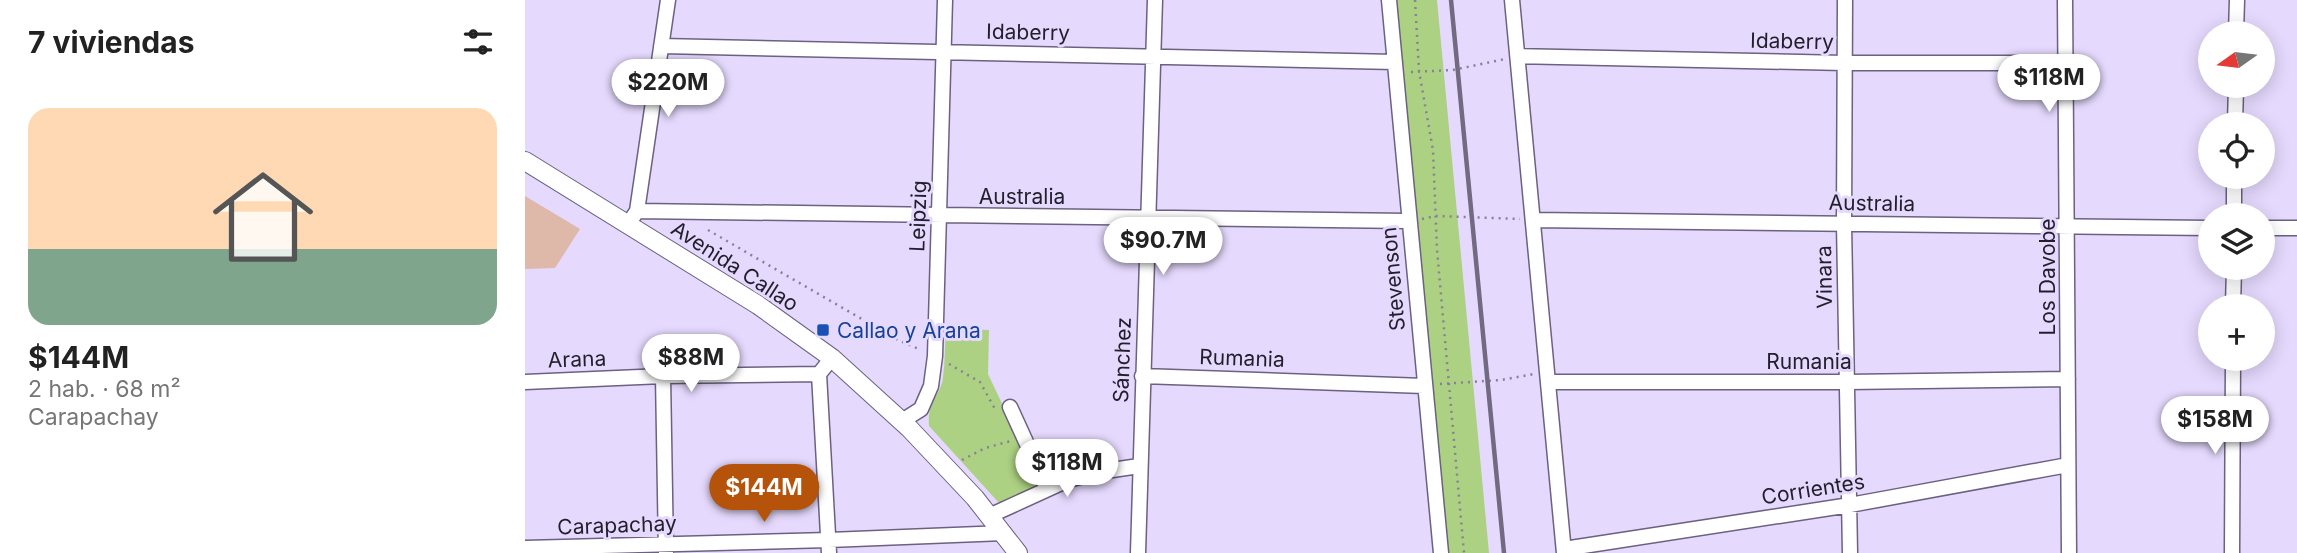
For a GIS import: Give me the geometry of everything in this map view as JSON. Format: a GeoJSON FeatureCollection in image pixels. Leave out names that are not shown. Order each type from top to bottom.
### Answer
{"type":"FeatureCollection","features":[{"type":"Feature","properties":{"kind":"main road","name":"Avenida Callao"},"geometry":{"type":"LineString","coordinates":[[525,161],[632,218],[832,358],[902,421],[947,468],[1019,553]]}},
{"type":"Feature","properties":{"kind":"street"},"geometry":{"type":"LineString","coordinates":[[632,218],[668,0]]}},
{"type":"Feature","properties":{"kind":"street","name":"Leipzig"},"geometry":{"type":"LineString","coordinates":[[902,421],[921,409],[930,386],[935,356],[945,0]]}},
{"type":"Feature","properties":{"kind":"street","name":"Sánchez"},"geometry":{"type":"LineString","coordinates":[[1138,553],[1155,0]]}},
{"type":"Feature","properties":{"kind":"street","name":"Stevenson"},"geometry":{"type":"LineString","coordinates":[[1389,0],[1441,553]]}},
{"type":"Feature","properties":{"kind":"street"},"geometry":{"type":"LineString","coordinates":[[1512,0],[1564,551]]}},
{"type":"Feature","properties":{"kind":"street","name":"Vinara"},"geometry":{"type":"LineString","coordinates":[[1845,0],[1844,224],[1850,553]]}},
{"type":"Feature","properties":{"kind":"street","name":"Los Davobe"},"geometry":{"type":"LineString","coordinates":[[2065,0],[2069,553]]}},
{"type":"Feature","properties":{"kind":"street"},"geometry":{"type":"LineString","coordinates":[[2236,21],[2237,0]]}},
{"type":"Feature","properties":{"kind":"street","name":"Idaberry"},"geometry":{"type":"LineString","coordinates":[[661,46],[1153,56],[1395,67]]}},
{"type":"Feature","properties":{"kind":"street","name":"Idaberry"},"geometry":{"type":"LineString","coordinates":[[1518,56],[2066,63]]}},
{"type":"Feature","properties":{"kind":"street","name":"Australia"},"geometry":{"type":"LineString","coordinates":[[632,218],[939,216],[1408,221]]}},
{"type":"Feature","properties":{"kind":"street","name":"Australia"},"geometry":{"type":"LineString","coordinates":[[1533,220],[2198,228]]}},
{"type":"Feature","properties":{"kind":"street"},"geometry":{"type":"LineString","coordinates":[[2275,228],[2297,228]]}},
{"type":"Feature","properties":{"kind":"street"},"geometry":{"type":"LineString","coordinates":[[829,547],[819,374],[832,358]]}},
{"type":"Feature","properties":{"kind":"street"},"geometry":{"type":"LineString","coordinates":[[2232,553],[2233,371]]}},
{"type":"Feature","properties":{"kind":"street","name":"Arana"},"geometry":{"type":"LineString","coordinates":[[525,382],[663,376],[819,374]]}},
{"type":"Feature","properties":{"kind":"street"},"geometry":{"type":"LineString","coordinates":[[663,376],[666,549]]}},
{"type":"Feature","properties":{"kind":"street","name":"Rumania"},"geometry":{"type":"LineString","coordinates":[[1142,376],[1424,386]]}},
{"type":"Feature","properties":{"kind":"street","name":"Rumania"},"geometry":{"type":"LineString","coordinates":[[1548,377],[1847,382],[2069,379]]}},
{"type":"Feature","properties":{"kind":"street"},"geometry":{"type":"LineString","coordinates":[[1005,412],[1047,488]]}},
{"type":"Feature","properties":{"kind":"street","name":"Corrientes"},"geometry":{"type":"LineString","coordinates":[[1564,551],[1850,505],[2068,465]]}},
{"type":"Feature","properties":{"kind":"street"},"geometry":{"type":"LineString","coordinates":[[989,516],[1067,480],[1139,466]]}},
{"type":"Feature","properties":{"kind":"street","name":"Carapachay"},"geometry":{"type":"LineString","coordinates":[[525,548],[829,547],[1004,533]]}},
{"type":"Feature","properties":{"kind":"path"},"geometry":{"type":"LineString","coordinates":[[1415,0],[1419,71],[1433,150],[1435,216],[1464,553]]}},
{"type":"Feature","properties":{"kind":"path"},"geometry":{"type":"LineString","coordinates":[[1395,67],[1419,71],[1453,70],[1518,56]]}},
{"type":"Feature","properties":{"kind":"path"},"geometry":{"type":"LineString","coordinates":[[1408,221],[1435,216],[1533,220]]}},
{"type":"Feature","properties":{"kind":"path"},"geometry":{"type":"LineString","coordinates":[[708,230],[898,340],[935,356],[979,382],[1005,412]]}},
{"type":"Feature","properties":{"kind":"path"},"geometry":{"type":"LineString","coordinates":[[1424,386],[1548,377]]}},
{"type":"Feature","properties":{"kind":"path"},"geometry":{"type":"LineString","coordinates":[[947,468],[985,448],[1014,440]]}},
{"type":"Feature","properties":{"kind":"green space"},"geometry":{"type":"Polygon","coordinates":[[[1395,0],[1437,0],[1489,553],[1446,553],[1395,0]]]}},
{"type":"Feature","properties":{"kind":"green space"},"geometry":{"type":"Polygon","coordinates":[[[946,328],[989,330],[988,374],[1040,484],[1000,504],[929,426],[930,410],[943,378],[946,328]]]}},
{"type":"Feature","properties":{"kind":"building"},"geometry":{"type":"Polygon","coordinates":[[[525,196],[580,229],[555,268],[525,269],[525,196]]]}},
{"type":"Feature","properties":{"kind":"railway"},"geometry":{"type":"LineString","coordinates":[[1451,0],[1504,553]]}},
{"type":"Feature","properties":{"kind":"place","name":"Callao y Arana"},"geometry":{"type":"Point","coordinates":[823,330]}}]}
